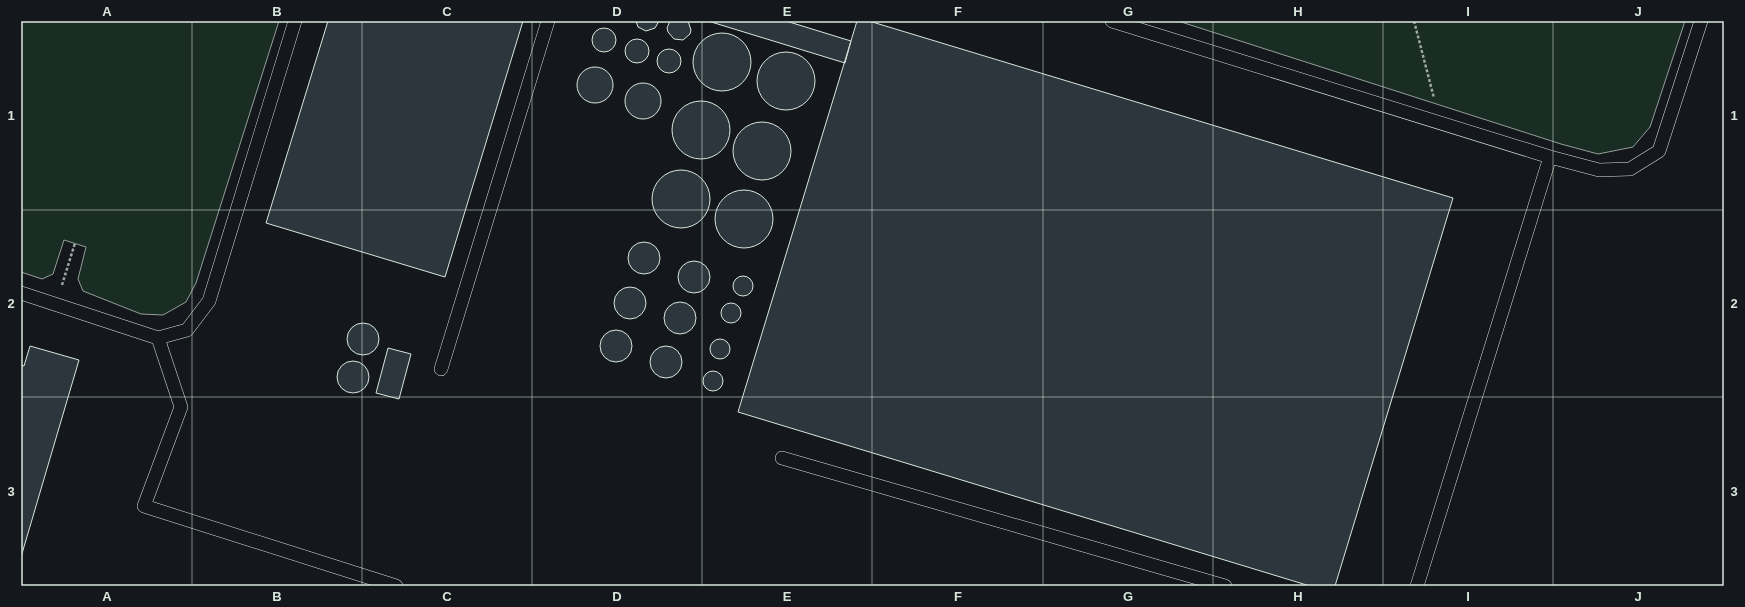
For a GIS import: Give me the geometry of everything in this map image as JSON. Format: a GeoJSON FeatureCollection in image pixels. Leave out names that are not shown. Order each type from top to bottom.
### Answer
{"type":"FeatureCollection","features":[{"type":"Feature","properties":{"kind":"lane"},"geometry":{"type":"LineString","coordinates":[[21,293],[158,338],[187,330],[209,301],[295,21]]}},
{"type":"Feature","properties":{"kind":"lane"},"geometry":{"type":"LineString","coordinates":[[441,369],[548,21]]}},
{"type":"Feature","properties":{"kind":"lane"},"geometry":{"type":"LineString","coordinates":[[1112,21],[1550,157],[1599,170],[1630,169],[1659,151],[1701,21]]}},
{"type":"Feature","properties":{"kind":"lane"},"geometry":{"type":"LineString","coordinates":[[1417,586],[1550,157]]}},
{"type":"Feature","properties":{"kind":"lane"},"geometry":{"type":"LineString","coordinates":[[158,338],[181,407],[144,506],[396,586]]}},
{"type":"Feature","properties":{"kind":"lane"},"geometry":{"type":"LineString","coordinates":[[782,458],[1225,586]]}},
{"type":"Feature","properties":{"kind":"path"},"geometry":{"type":"LineString","coordinates":[[1414,21],[1440,122]]}},
{"type":"Feature","properties":{"kind":"path"},"geometry":{"type":"LineString","coordinates":[[56,305],[75,243]]}},
{"type":"Feature","properties":{"kind":"green space"},"geometry":{"type":"Polygon","coordinates":[[[21,21],[279,21],[196,283],[186,302],[163,315],[141,314],[83,291],[78,279],[86,247],[64,240],[53,274],[42,279],[21,272],[21,21]]]}},
{"type":"Feature","properties":{"kind":"green space"},"geometry":{"type":"Polygon","coordinates":[[[1178,21],[1685,21],[1650,127],[1633,147],[1598,154],[1561,144],[1178,21]]]}},
{"type":"Feature","properties":{"kind":"building"},"geometry":{"type":"Polygon","coordinates":[[[328,21],[523,21],[445,277],[266,223],[328,21]]]}},
{"type":"Feature","properties":{"kind":"building"},"geometry":{"type":"Polygon","coordinates":[[[636,21],[659,21],[655,28],[646,31],[638,27],[636,21]]]}},
{"type":"Feature","properties":{"kind":"building"},"geometry":{"type":"Polygon","coordinates":[[[670,21],[688,21],[691,30],[690,34],[683,40],[674,39],[668,32],[667,28],[670,21]]]}},
{"type":"Feature","properties":{"kind":"building"},"geometry":{"type":"Polygon","coordinates":[[[708,21],[786,21],[851,41],[845,63],[708,21]]]}},
{"type":"Feature","properties":{"kind":"building"},"geometry":{"type":"Polygon","coordinates":[[[857,21],[869,21],[1453,198],[1335,586],[1310,586],[738,412],[857,21]]]}},
{"type":"Feature","properties":{"kind":"building"},"geometry":{"type":"Polygon","coordinates":[[[604,28],[609,29],[615,35],[615,45],[609,51],[604,52],[599,51],[593,45],[592,40],[593,35],[599,29],[604,28]]]}},
{"type":"Feature","properties":{"kind":"building"},"geometry":{"type":"Polygon","coordinates":[[[722,33],[733,35],[746,46],[749,51],[751,62],[749,73],[738,86],[733,89],[722,91],[711,89],[698,78],[695,73],[693,62],[695,51],[706,38],[711,35],[722,33]]]}},
{"type":"Feature","properties":{"kind":"building"},"geometry":{"type":"Polygon","coordinates":[[[637,39],[642,40],[648,46],[648,56],[642,62],[637,63],[632,62],[626,56],[625,51],[626,46],[632,40],[637,39]]]}},
{"type":"Feature","properties":{"kind":"building"},"geometry":{"type":"Polygon","coordinates":[[[669,49],[674,50],[680,56],[680,66],[674,72],[669,73],[664,72],[658,66],[657,61],[658,56],[664,50],[669,49]]]}},
{"type":"Feature","properties":{"kind":"building"},"geometry":{"type":"Polygon","coordinates":[[[786,52],[802,57],[810,65],[815,81],[810,97],[802,105],[786,110],[770,105],[762,97],[757,81],[762,65],[770,57],[786,52]]]}},
{"type":"Feature","properties":{"kind":"building"},"geometry":{"type":"Polygon","coordinates":[[[599,67],[608,72],[612,78],[612,92],[608,98],[599,103],[591,103],[582,98],[578,92],[577,81],[582,72],[588,68],[599,67]]]}},
{"type":"Feature","properties":{"kind":"building"},"geometry":{"type":"Polygon","coordinates":[[[647,83],[656,88],[660,94],[660,108],[656,114],[647,119],[639,119],[630,114],[626,108],[625,97],[630,88],[636,84],[647,83]]]}},
{"type":"Feature","properties":{"kind":"building"},"geometry":{"type":"Polygon","coordinates":[[[701,101],[717,106],[725,114],[730,130],[725,146],[717,154],[701,159],[685,154],[677,146],[672,130],[677,114],[685,106],[701,101]]]}},
{"type":"Feature","properties":{"kind":"building"},"geometry":{"type":"Polygon","coordinates":[[[762,122],[778,127],[786,135],[791,151],[786,167],[778,175],[762,180],[746,175],[738,167],[733,151],[738,135],[746,127],[762,122]]]}},
{"type":"Feature","properties":{"kind":"building"},"geometry":{"type":"Polygon","coordinates":[[[681,170],[697,175],[705,183],[710,199],[705,215],[697,223],[681,228],[665,223],[657,215],[652,199],[657,183],[665,175],[681,170]]]}},
{"type":"Feature","properties":{"kind":"building"},"geometry":{"type":"Polygon","coordinates":[[[744,190],[760,195],[768,203],[773,219],[768,235],[760,243],[744,248],[728,243],[720,235],[715,219],[720,203],[728,195],[744,190]]]}},
{"type":"Feature","properties":{"kind":"building"},"geometry":{"type":"Polygon","coordinates":[[[644,242],[650,243],[657,249],[660,258],[659,264],[653,271],[644,274],[638,273],[631,267],[628,258],[629,252],[635,245],[644,242]]]}},
{"type":"Feature","properties":{"kind":"building"},"geometry":{"type":"Polygon","coordinates":[[[694,261],[700,262],[707,268],[710,277],[709,283],[703,290],[694,293],[688,292],[681,286],[678,277],[679,271],[685,264],[694,261]]]}},
{"type":"Feature","properties":{"kind":"building"},"geometry":{"type":"Polygon","coordinates":[[[743,276],[750,279],[753,286],[750,293],[743,296],[736,293],[733,286],[736,279],[743,276]]]}},
{"type":"Feature","properties":{"kind":"building"},"geometry":{"type":"Polygon","coordinates":[[[627,287],[633,287],[643,294],[646,303],[645,309],[639,316],[633,319],[627,319],[617,312],[614,306],[614,300],[621,290],[627,287]]]}},
{"type":"Feature","properties":{"kind":"building"},"geometry":{"type":"Polygon","coordinates":[[[677,302],[683,302],[693,309],[696,318],[695,324],[689,331],[683,334],[677,334],[667,327],[664,321],[664,315],[671,305],[677,302]]]}},
{"type":"Feature","properties":{"kind":"building"},"geometry":{"type":"Polygon","coordinates":[[[731,303],[738,306],[741,313],[738,320],[731,323],[724,320],[721,313],[724,306],[731,303]]]}},
{"type":"Feature","properties":{"kind":"building"},"geometry":{"type":"Polygon","coordinates":[[[360,323],[366,323],[375,327],[379,339],[375,351],[366,355],[360,355],[351,351],[347,342],[347,336],[351,327],[360,323]]]}},
{"type":"Feature","properties":{"kind":"building"},"geometry":{"type":"Polygon","coordinates":[[[616,330],[622,331],[629,337],[632,346],[631,352],[625,359],[616,362],[610,361],[603,355],[600,346],[601,340],[607,333],[616,330]]]}},
{"type":"Feature","properties":{"kind":"building"},"geometry":{"type":"Polygon","coordinates":[[[720,339],[727,342],[730,349],[727,356],[720,359],[713,356],[710,349],[713,342],[720,339]]]}},
{"type":"Feature","properties":{"kind":"building"},"geometry":{"type":"Polygon","coordinates":[[[30,346],[79,360],[21,557],[21,365],[24,366],[30,346]]]}},
{"type":"Feature","properties":{"kind":"building"},"geometry":{"type":"Polygon","coordinates":[[[663,346],[669,346],[679,353],[682,362],[681,368],[675,375],[669,378],[663,378],[653,371],[650,365],[650,359],[657,349],[663,346]]]}},
{"type":"Feature","properties":{"kind":"building"},"geometry":{"type":"Polygon","coordinates":[[[388,348],[411,354],[399,399],[376,393],[388,348]]]}},
{"type":"Feature","properties":{"kind":"building"},"geometry":{"type":"Polygon","coordinates":[[[350,361],[356,361],[365,365],[369,377],[365,389],[356,393],[350,393],[341,389],[337,380],[337,374],[341,365],[350,361]]]}},
{"type":"Feature","properties":{"kind":"building"},"geometry":{"type":"Polygon","coordinates":[[[713,371],[720,374],[723,381],[720,388],[713,391],[706,388],[703,381],[706,374],[713,371]]]}}]}
